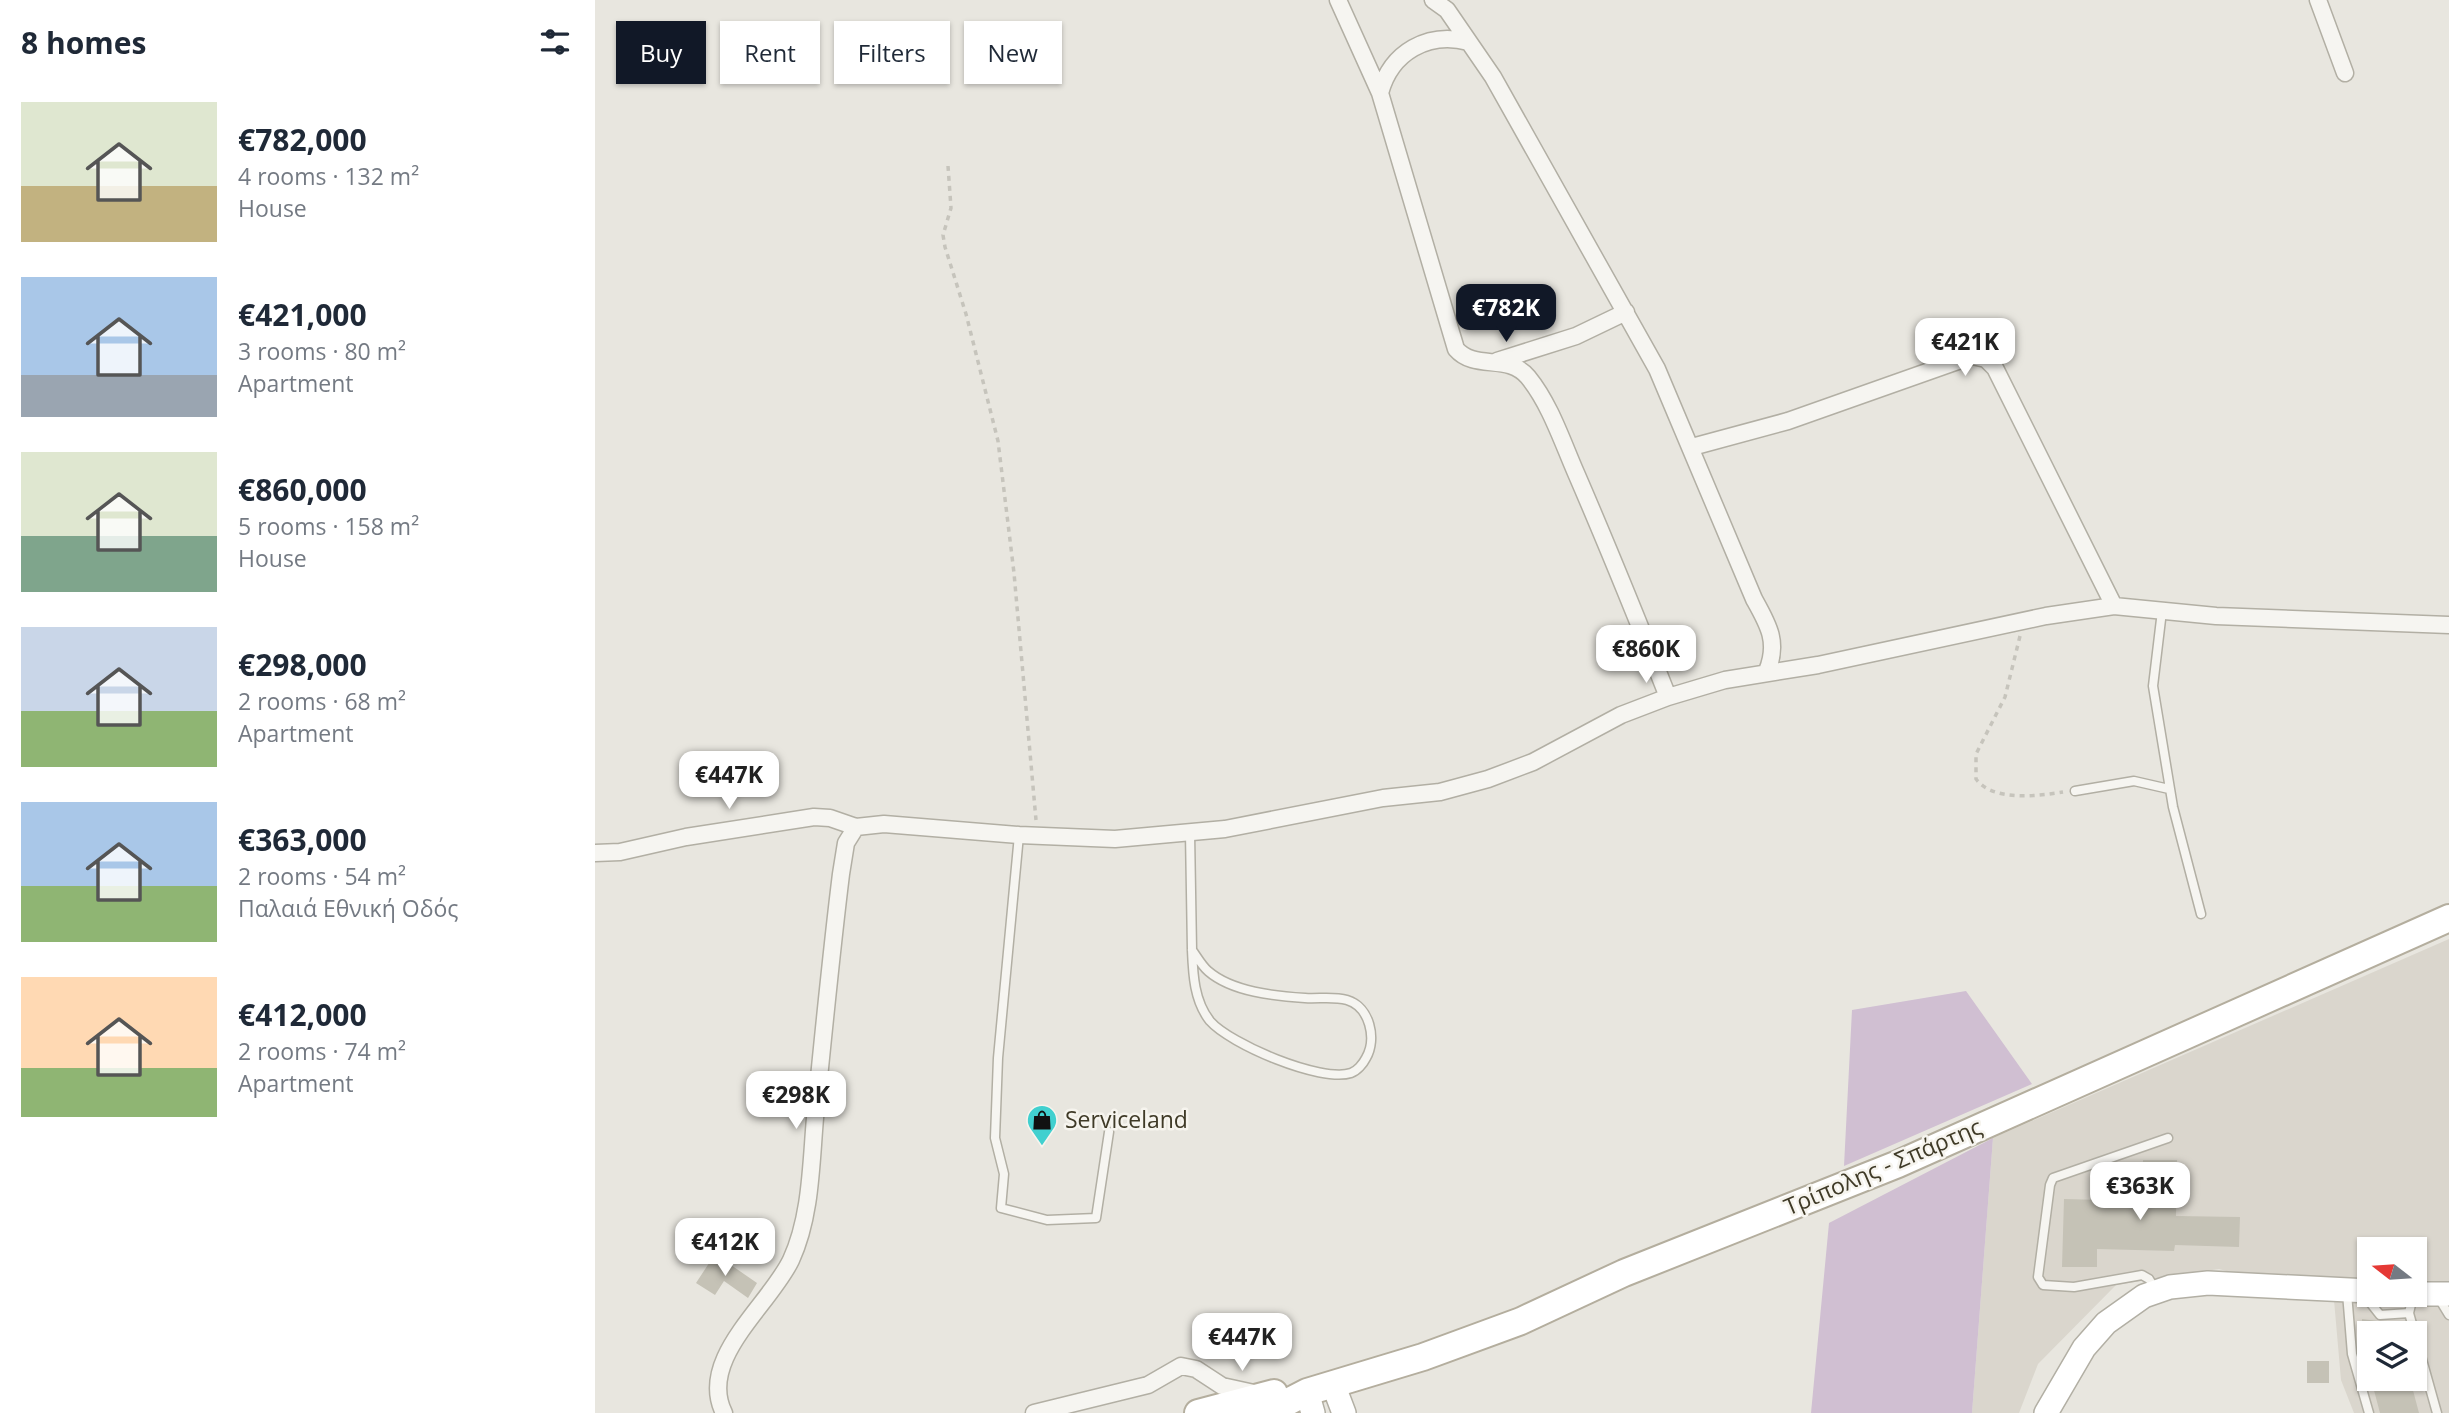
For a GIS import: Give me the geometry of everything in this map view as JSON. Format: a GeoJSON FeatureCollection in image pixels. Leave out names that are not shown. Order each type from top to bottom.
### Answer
{"type":"FeatureCollection","features":[{"type":"Feature","properties":{"kind":"main road","name":"Τρίπολης - Σπάρτης"},"geometry":{"type":"LineString","coordinates":[[1256,1413],[1310,1403],[1333,1384],[1423,1357],[1521,1321],[1624,1273],[1898,1164],[2449,918]]}},
{"type":"Feature","properties":{"kind":"main road"},"geometry":{"type":"LineString","coordinates":[[2046,1413],[2067,1372],[2098,1331],[2123,1309],[2156,1292],[2170,1287],[2208,1283],[2357,1291]]}},
{"type":"Feature","properties":{"kind":"main road"},"geometry":{"type":"LineString","coordinates":[[1333,1384],[1343,1413]]}},
{"type":"Feature","properties":{"kind":"main road","name":"Τρίπολης - Σπάρτης"},"geometry":{"type":"LineString","coordinates":[[1200,1413],[1273,1393],[1310,1403]]}},
{"type":"Feature","properties":{"kind":"street"},"geometry":{"type":"LineString","coordinates":[[1338,0],[1380,93],[1456,349],[1468,359],[1497,361],[1525,374],[1547,408],[1608,544],[1668,696]]}},
{"type":"Feature","properties":{"kind":"street"},"geometry":{"type":"LineString","coordinates":[[1433,0],[1447,9],[1493,77],[1657,369],[1746,580],[1772,634],[1773,653],[1767,671]]}},
{"type":"Feature","properties":{"kind":"street"},"geometry":{"type":"LineString","coordinates":[[2318,0],[2345,73]]}},
{"type":"Feature","properties":{"kind":"street"},"geometry":{"type":"LineString","coordinates":[[1380,93],[1388,72],[1411,48],[1434,39],[1469,42]]}},
{"type":"Feature","properties":{"kind":"street"},"geometry":{"type":"LineString","coordinates":[[1497,361],[1576,336],[1626,312]]}},
{"type":"Feature","properties":{"kind":"street"},"geometry":{"type":"LineString","coordinates":[[1692,447],[1788,421],[1972,356],[1986,359],[1995,368],[2114,606]]}},
{"type":"Feature","properties":{"kind":"street"},"geometry":{"type":"LineString","coordinates":[[595,853],[620,852],[686,837],[814,817],[830,818],[856,827],[884,824],[1019,835],[1115,839],[1190,833],[1383,798],[1440,793],[1533,762],[1621,715],[1668,696],[1767,671],[1818,665],[2023,620],[2114,606],[2162,611],[2449,625]]}},
{"type":"Feature","properties":{"kind":"street"},"geometry":{"type":"LineString","coordinates":[[724,1413],[718,1395],[718,1372],[725,1353],[758,1311],[791,1259],[802,1223],[812,1162],[841,874],[846,843],[856,827]]}},
{"type":"Feature","properties":{"kind":"street"},"geometry":{"type":"LineString","coordinates":[[1034,1413],[1149,1385],[1181,1366],[1196,1370],[1205,1377],[1241,1392],[1273,1393]]}},
{"type":"Feature","properties":{"kind":"street"},"geometry":{"type":"LineString","coordinates":[[1200,1413],[1207,1397],[1205,1377]]}},
{"type":"Feature","properties":{"kind":"lane"},"geometry":{"type":"LineString","coordinates":[[2162,611],[2153,686],[2169,789],[2201,914]]}},
{"type":"Feature","properties":{"kind":"lane"},"geometry":{"type":"LineString","coordinates":[[2075,791],[2134,781],[2169,789]]}},
{"type":"Feature","properties":{"kind":"lane"},"geometry":{"type":"LineString","coordinates":[[1190,833],[1192,950],[1196,992],[1202,1008],[1220,1031],[1233,1041],[1292,1065],[1337,1074],[1352,1073],[1364,1061],[1371,1045],[1370,1028],[1363,1012],[1350,1001],[1303,998],[1240,987],[1208,971],[1192,950]]}},
{"type":"Feature","properties":{"kind":"lane"},"geometry":{"type":"LineString","coordinates":[[1019,835],[998,1058],[995,1138],[1004,1174],[1002,1208],[1047,1220],[1096,1218],[1109,1132]]}},
{"type":"Feature","properties":{"kind":"lane"},"geometry":{"type":"LineString","coordinates":[[2156,1292],[2142,1275],[2074,1287],[2043,1285],[2038,1277],[2053,1178],[2168,1138]]}},
{"type":"Feature","properties":{"kind":"lane"},"geometry":{"type":"LineString","coordinates":[[2427,1299],[2449,1315]]}},
{"type":"Feature","properties":{"kind":"lane"},"geometry":{"type":"LineString","coordinates":[[2357,1307],[2352,1354],[2369,1413]]}},
{"type":"Feature","properties":{"kind":"lane"},"geometry":{"type":"LineString","coordinates":[[2373,1307],[2380,1315],[2401,1307]]}},
{"type":"Feature","properties":{"kind":"lane"},"geometry":{"type":"LineString","coordinates":[[2426,1307],[2437,1413]]}},
{"type":"Feature","properties":{"kind":"path"},"geometry":{"type":"LineString","coordinates":[[948,166],[952,196],[943,235],[944,247],[969,326],[997,441],[1015,586],[1037,836]]}},
{"type":"Feature","properties":{"kind":"path"},"geometry":{"type":"LineString","coordinates":[[2023,620],[2005,697],[1974,761],[1976,779],[1985,789],[2001,793],[2044,795],[2075,791]]}},
{"type":"Feature","properties":{"kind":"shaded area"},"geometry":{"type":"Polygon","coordinates":[[[2449,939],[2449,1413],[2354,1413],[2341,1380],[2334,1300],[2219,1269],[2116,1285],[2038,1364],[2019,1413],[1972,1413],[1993,1138],[2449,939]]]}},
{"type":"Feature","properties":{"kind":"shaded area"},"geometry":{"type":"Polygon","coordinates":[[[1966,991],[2032,1084],[1844,1166],[1852,1010],[1966,991]]]}},
{"type":"Feature","properties":{"kind":"shaded area"},"geometry":{"type":"Polygon","coordinates":[[[1993,1138],[1972,1413],[1811,1413],[1829,1223],[1993,1138]]]}},
{"type":"Feature","properties":{"kind":"building"},"geometry":{"type":"Polygon","coordinates":[[[2143,1160],[2177,1160],[2176,1216],[2240,1217],[2239,1247],[2175,1245],[2174,1251],[2097,1249],[2097,1267],[2062,1267],[2064,1199],[2142,1201],[2143,1160]]]}},
{"type":"Feature","properties":{"kind":"building"},"geometry":{"type":"Polygon","coordinates":[[[715,1254],[757,1283],[748,1298],[724,1281],[715,1295],[696,1283],[715,1254]]]}},
{"type":"Feature","properties":{"kind":"building"},"geometry":{"type":"Polygon","coordinates":[[[2307,1361],[2329,1361],[2329,1383],[2307,1383],[2307,1361]]]}},
{"type":"Feature","properties":{"kind":"building"},"geometry":{"type":"Polygon","coordinates":[[[2374,1391],[2413,1391],[2419,1413],[2380,1413],[2374,1391]]]}},
{"type":"Feature","properties":{"kind":"place","name":"Serviceland"},"geometry":{"type":"Point","coordinates":[1042,1147]}}]}
